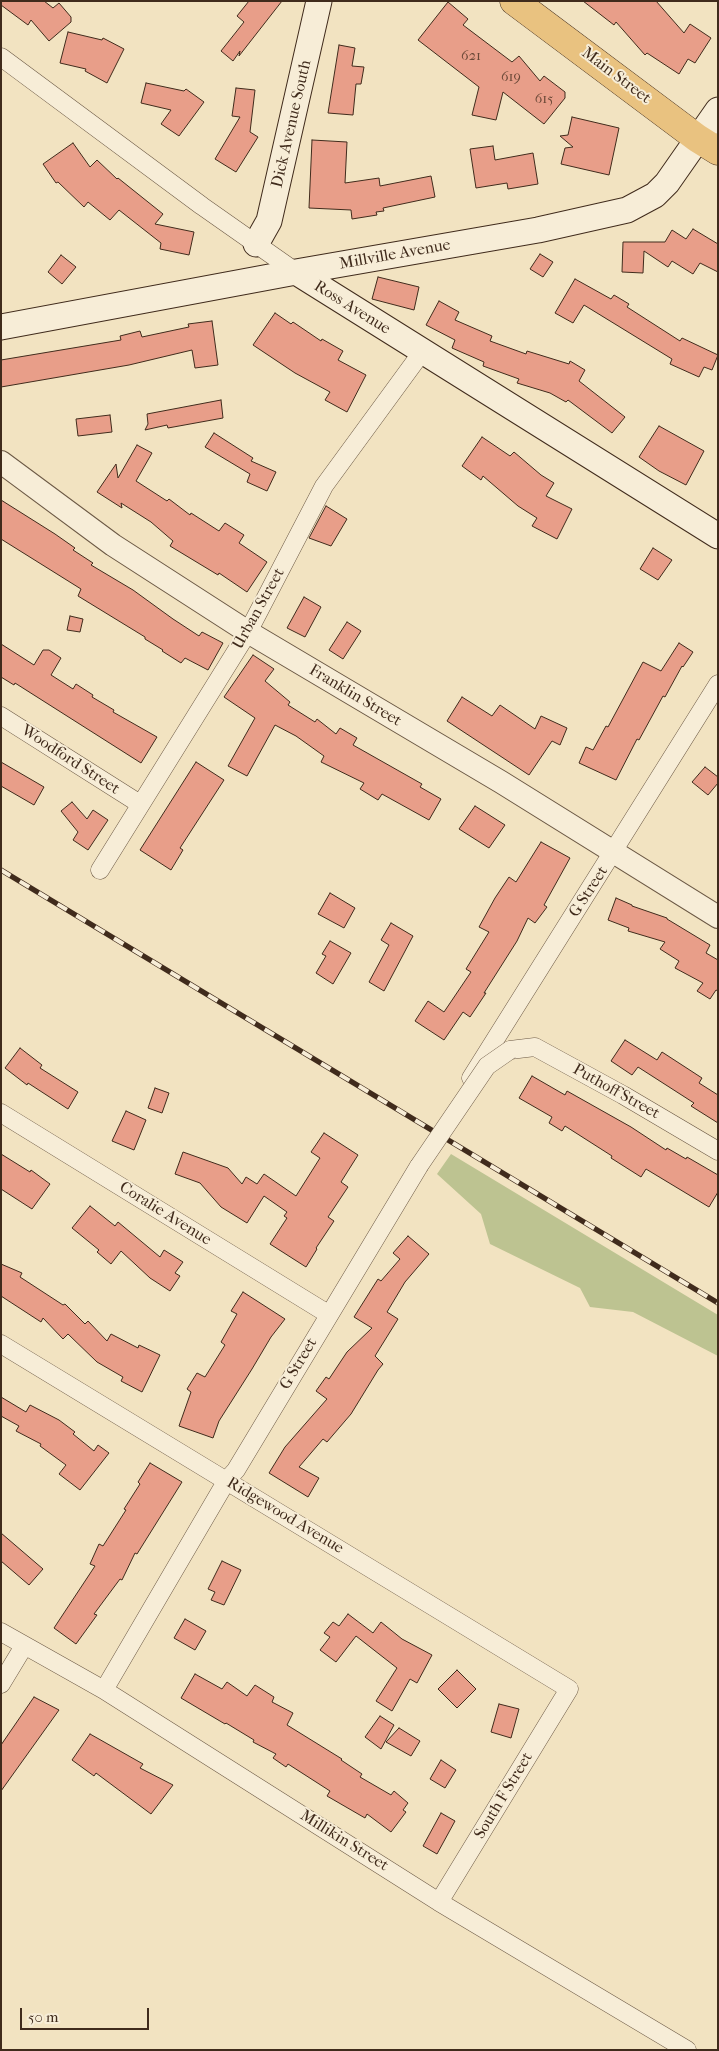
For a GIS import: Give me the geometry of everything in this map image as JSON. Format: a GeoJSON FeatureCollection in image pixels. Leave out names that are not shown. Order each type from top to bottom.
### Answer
{"type":"FeatureCollection","features":[{"type":"Feature","properties":{"kind":"main road","name":"Dick Avenue South"},"geometry":{"type":"LineString","coordinates":[[256,244],[269,221],[319,1]]}},
{"type":"Feature","properties":{"kind":"main road","name":"Main Street"},"geometry":{"type":"LineString","coordinates":[[514,1],[707,144]]}},
{"type":"Feature","properties":{"kind":"main road","name":"Millville Avenue"},"geometry":{"type":"LineString","coordinates":[[1,327],[296,272],[538,230],[627,210],[655,195],[678,169],[707,144],[718,110]]}},
{"type":"Feature","properties":{"kind":"main road","name":"Ross Avenue"},"geometry":{"type":"LineString","coordinates":[[296,272],[718,536]]}},
{"type":"Feature","properties":{"kind":"street","name":"Ross Avenue"},"geometry":{"type":"LineString","coordinates":[[1,56],[296,272]]}},
{"type":"Feature","properties":{"kind":"street","name":"Urban Street"},"geometry":{"type":"LineString","coordinates":[[100,870],[248,632],[324,486],[422,352]]}},
{"type":"Feature","properties":{"kind":"street","name":"Franklin Street"},"geometry":{"type":"LineString","coordinates":[[1,462],[113,545],[248,632],[495,778],[718,917]]}},
{"type":"Feature","properties":{"kind":"street","name":"G Street"},"geometry":{"type":"LineString","coordinates":[[458,1098],[614,853],[718,684]]}},
{"type":"Feature","properties":{"kind":"street","name":"Woodford Street"},"geometry":{"type":"LineString","coordinates":[[1,716],[140,804]]}},
{"type":"Feature","properties":{"kind":"street","name":"Puthoff Street"},"geometry":{"type":"LineString","coordinates":[[510,1050],[535,1047],[623,1095],[718,1151]]}},
{"type":"Feature","properties":{"kind":"street","name":"G Street"},"geometry":{"type":"LineString","coordinates":[[104,1690],[227,1480],[236,1470],[328,1314],[419,1166],[487,1066],[510,1050]]}},
{"type":"Feature","properties":{"kind":"street","name":"Coralie Avenue"},"geometry":{"type":"LineString","coordinates":[[1,1113],[328,1314]]}},
{"type":"Feature","properties":{"kind":"street","name":"Ridgewood Avenue"},"geometry":{"type":"LineString","coordinates":[[1,1344],[569,1689]]}},
{"type":"Feature","properties":{"kind":"street","name":"Millikin Street"},"geometry":{"type":"LineString","coordinates":[[1,1632],[104,1690],[440,1902],[687,2050]]}},
{"type":"Feature","properties":{"kind":"street"},"geometry":{"type":"LineString","coordinates":[[1,1684],[24,1646]]}},
{"type":"Feature","properties":{"kind":"street","name":"South F Street"},"geometry":{"type":"LineString","coordinates":[[440,1902],[569,1689]]}},
{"type":"Feature","properties":{"kind":"green space"},"geometry":{"type":"Polygon","coordinates":[[[451,1154],[718,1315],[718,1356],[633,1312],[590,1307],[580,1288],[490,1244],[481,1214],[437,1174],[451,1154]]]}},
{"type":"Feature","properties":{"kind":"building"},"geometry":{"type":"Polygon","coordinates":[[[1,1],[44,1],[53,8],[59,3],[71,17],[71,22],[49,41],[31,20],[28,25],[1,5],[1,1]]]}},
{"type":"Feature","properties":{"kind":"building"},"geometry":{"type":"Polygon","coordinates":[[[249,1],[282,1],[233,61],[221,51],[244,22],[237,16],[249,1]]]}},
{"type":"Feature","properties":{"kind":"building"},"geometry":{"type":"Polygon","coordinates":[[[583,1],[656,1],[684,33],[690,24],[711,38],[695,63],[688,59],[679,74],[647,53],[645,55],[616,22],[614,25],[583,1]]]}},
{"type":"Feature","properties":{"kind":"building"},"geometry":{"type":"Polygon","coordinates":[[[448,2],[468,19],[463,25],[512,62],[519,56],[540,81],[544,76],[565,92],[565,98],[544,124],[503,92],[496,120],[472,115],[479,87],[418,40],[448,2]]]}},
{"type":"Feature","properties":{"kind":"building"},"geometry":{"type":"Polygon","coordinates":[[[68,32],[102,40],[103,38],[124,49],[107,83],[85,71],[86,69],[60,63],[68,32]]]}},
{"type":"Feature","properties":{"kind":"building"},"geometry":{"type":"Polygon","coordinates":[[[339,45],[355,48],[352,66],[364,67],[361,84],[356,84],[353,115],[328,113],[339,45]]]}},
{"type":"Feature","properties":{"kind":"building"},"geometry":{"type":"Polygon","coordinates":[[[146,83],[184,91],[186,89],[204,102],[179,136],[161,124],[171,110],[141,103],[146,83]]]}},
{"type":"Feature","properties":{"kind":"building"},"geometry":{"type":"Polygon","coordinates":[[[236,88],[255,90],[250,132],[258,137],[236,172],[215,159],[240,117],[232,116],[236,88]]]}},
{"type":"Feature","properties":{"kind":"building"},"geometry":{"type":"Polygon","coordinates":[[[572,117],[619,128],[609,175],[561,164],[565,148],[573,147],[560,136],[568,135],[572,117]]]}},
{"type":"Feature","properties":{"kind":"building"},"geometry":{"type":"Polygon","coordinates":[[[312,140],[347,142],[345,183],[379,178],[380,186],[431,176],[435,197],[383,208],[384,211],[376,212],[377,215],[352,219],[351,210],[309,208],[312,140]]]}},
{"type":"Feature","properties":{"kind":"building"},"geometry":{"type":"Polygon","coordinates":[[[73,143],[90,167],[97,160],[117,179],[163,214],[155,224],[194,232],[189,255],[160,249],[161,243],[119,210],[110,220],[88,202],[84,207],[58,182],[56,183],[43,164],[73,143]]]}},
{"type":"Feature","properties":{"kind":"building"},"geometry":{"type":"Polygon","coordinates":[[[493,146],[495,160],[533,153],[538,184],[508,189],[507,183],[476,188],[470,149],[493,146]]]}},
{"type":"Feature","properties":{"kind":"building"},"geometry":{"type":"Polygon","coordinates":[[[693,229],[718,244],[718,272],[700,263],[693,274],[672,261],[668,267],[644,251],[643,273],[622,272],[623,242],[665,242],[672,230],[686,239],[693,229]]]}},
{"type":"Feature","properties":{"kind":"building"},"geometry":{"type":"Polygon","coordinates":[[[540,254],[553,262],[543,277],[530,269],[540,254]]]}},
{"type":"Feature","properties":{"kind":"building"},"geometry":{"type":"Polygon","coordinates":[[[61,255],[76,267],[62,284],[48,272],[61,255]]]}},
{"type":"Feature","properties":{"kind":"building"},"geometry":{"type":"Polygon","coordinates":[[[378,277],[419,287],[414,310],[372,299],[378,277]]]}},
{"type":"Feature","properties":{"kind":"building"},"geometry":{"type":"Polygon","coordinates":[[[575,279],[611,299],[614,295],[629,304],[627,307],[680,341],[682,338],[718,355],[712,370],[704,367],[699,377],[670,364],[672,359],[584,305],[573,323],[555,313],[575,279]]]}},
{"type":"Feature","properties":{"kind":"building"},"geometry":{"type":"Polygon","coordinates":[[[439,301],[459,312],[455,320],[492,336],[490,341],[526,354],[527,351],[569,364],[570,361],[585,370],[579,381],[625,417],[612,433],[568,400],[566,402],[550,393],[517,383],[519,379],[483,366],[484,362],[452,348],[455,340],[426,325],[439,301]]]}},
{"type":"Feature","properties":{"kind":"building"},"geometry":{"type":"Polygon","coordinates":[[[275,313],[291,324],[293,322],[321,341],[322,339],[343,351],[338,360],[366,375],[347,412],[325,400],[330,392],[295,373],[253,345],[275,313]]]}},
{"type":"Feature","properties":{"kind":"building"},"geometry":{"type":"Polygon","coordinates":[[[212,321],[218,365],[195,368],[192,350],[129,365],[1,387],[1,360],[121,340],[120,336],[140,331],[142,337],[189,327],[188,324],[212,321]]]}},
{"type":"Feature","properties":{"kind":"building"},"geometry":{"type":"Polygon","coordinates":[[[221,400],[223,418],[168,428],[167,425],[145,430],[148,424],[147,414],[221,400]]]}},
{"type":"Feature","properties":{"kind":"building"},"geometry":{"type":"Polygon","coordinates":[[[110,415],[112,432],[78,436],[76,419],[110,415]]]}},
{"type":"Feature","properties":{"kind":"building"},"geometry":{"type":"Polygon","coordinates":[[[659,426],[704,451],[686,485],[659,471],[639,457],[659,426]]]}},
{"type":"Feature","properties":{"kind":"building"},"geometry":{"type":"Polygon","coordinates":[[[214,433],[253,458],[251,461],[276,472],[267,491],[247,482],[250,474],[205,447],[214,433]]]}},
{"type":"Feature","properties":{"kind":"building"},"geometry":{"type":"Polygon","coordinates":[[[482,437],[510,456],[514,452],[541,475],[554,483],[546,496],[572,509],[557,539],[532,526],[537,518],[518,506],[483,476],[481,480],[462,466],[482,437]]]}},
{"type":"Feature","properties":{"kind":"building"},"geometry":{"type":"Polygon","coordinates":[[[137,445],[152,453],[136,481],[167,501],[169,499],[190,515],[191,513],[219,531],[225,523],[244,535],[239,543],[267,562],[247,592],[219,573],[218,575],[170,546],[173,541],[151,522],[121,503],[122,508],[97,492],[116,464],[118,478],[137,445]]]}},
{"type":"Feature","properties":{"kind":"building"},"geometry":{"type":"Polygon","coordinates":[[[1,500],[75,548],[73,550],[93,563],[91,565],[133,590],[199,636],[202,632],[223,643],[208,670],[185,658],[181,663],[162,651],[145,639],[145,637],[78,596],[81,589],[1,539],[1,500]]]}},
{"type":"Feature","properties":{"kind":"building"},"geometry":{"type":"Polygon","coordinates":[[[326,506],[347,519],[331,546],[309,538],[326,506]]]}},
{"type":"Feature","properties":{"kind":"building"},"geometry":{"type":"Polygon","coordinates":[[[653,548],[672,560],[658,580],[640,569],[653,548]]]}},
{"type":"Feature","properties":{"kind":"building"},"geometry":{"type":"Polygon","coordinates":[[[304,597],[321,607],[305,637],[287,628],[304,597]]]}},
{"type":"Feature","properties":{"kind":"building"},"geometry":{"type":"Polygon","coordinates":[[[70,616],[83,619],[80,632],[67,630],[70,616]]]}},
{"type":"Feature","properties":{"kind":"building"},"geometry":{"type":"Polygon","coordinates":[[[347,622],[361,631],[343,659],[329,650],[347,622]]]}},
{"type":"Feature","properties":{"kind":"building"},"geometry":{"type":"Polygon","coordinates":[[[679,643],[693,652],[682,666],[665,697],[663,696],[639,740],[637,739],[616,780],[579,763],[586,747],[593,750],[606,726],[608,727],[643,662],[661,671],[679,643]]]}},
{"type":"Feature","properties":{"kind":"building"},"geometry":{"type":"Polygon","coordinates":[[[1,644],[34,665],[43,650],[49,650],[61,658],[51,675],[73,689],[76,684],[93,695],[92,697],[114,710],[113,712],[157,737],[141,763],[15,683],[14,685],[1,677],[1,644]]]}},
{"type":"Feature","properties":{"kind":"building"},"geometry":{"type":"Polygon","coordinates":[[[253,655],[274,669],[265,681],[290,702],[288,705],[315,722],[317,719],[336,734],[340,728],[357,738],[353,745],[422,784],[420,787],[441,799],[429,820],[382,794],[378,800],[360,789],[364,783],[321,762],[324,756],[296,736],[275,725],[247,776],[228,766],[255,718],[224,697],[253,655]]]}},
{"type":"Feature","properties":{"kind":"building"},"geometry":{"type":"Polygon","coordinates":[[[462,697],[492,716],[500,705],[535,729],[541,716],[567,728],[560,745],[552,741],[529,775],[447,721],[462,697]]]}},
{"type":"Feature","properties":{"kind":"building"},"geometry":{"type":"Polygon","coordinates":[[[1,762],[44,787],[34,805],[1,786],[1,762]]]}},
{"type":"Feature","properties":{"kind":"building"},"geometry":{"type":"Polygon","coordinates":[[[196,762],[224,780],[180,848],[183,850],[171,870],[140,850],[196,762]]]}},
{"type":"Feature","properties":{"kind":"building"},"geometry":{"type":"Polygon","coordinates":[[[705,767],[718,777],[718,783],[708,795],[692,782],[705,767]]]}},
{"type":"Feature","properties":{"kind":"building"},"geometry":{"type":"Polygon","coordinates":[[[72,802],[87,819],[93,810],[108,820],[88,850],[73,840],[78,832],[61,811],[72,802]]]}},
{"type":"Feature","properties":{"kind":"building"},"geometry":{"type":"Polygon","coordinates":[[[475,806],[505,825],[489,848],[459,829],[475,806]]]}},
{"type":"Feature","properties":{"kind":"building"},"geometry":{"type":"Polygon","coordinates":[[[541,842],[570,858],[544,905],[547,907],[535,923],[528,918],[517,941],[470,1017],[463,1012],[444,1040],[415,1021],[428,1001],[444,1012],[471,972],[466,969],[489,932],[479,927],[495,898],[509,877],[516,882],[541,842]]]}},
{"type":"Feature","properties":{"kind":"building"},"geometry":{"type":"Polygon","coordinates":[[[330,893],[355,908],[344,928],[318,914],[330,893]]]}},
{"type":"Feature","properties":{"kind":"building"},"geometry":{"type":"Polygon","coordinates":[[[616,898],[632,906],[667,918],[710,945],[706,953],[718,960],[718,991],[716,990],[710,999],[697,991],[703,983],[675,968],[679,961],[660,949],[665,942],[628,931],[629,928],[608,920],[616,898]]]}},
{"type":"Feature","properties":{"kind":"building"},"geometry":{"type":"Polygon","coordinates":[[[391,923],[413,936],[384,991],[369,982],[389,945],[381,940],[391,923]]]}},
{"type":"Feature","properties":{"kind":"building"},"geometry":{"type":"Polygon","coordinates":[[[330,941],[351,953],[333,984],[316,973],[326,956],[322,954],[330,941]]]}},
{"type":"Feature","properties":{"kind":"building"},"geometry":{"type":"Polygon","coordinates":[[[625,1040],[657,1060],[662,1052],[702,1078],[699,1083],[718,1095],[718,1123],[691,1106],[694,1103],[638,1067],[632,1075],[611,1061],[625,1040]]]}},
{"type":"Feature","properties":{"kind":"building"},"geometry":{"type":"Polygon","coordinates":[[[20,1048],[42,1065],[40,1068],[78,1092],[68,1109],[28,1083],[27,1085],[5,1068],[20,1048]]]}},
{"type":"Feature","properties":{"kind":"building"},"geometry":{"type":"Polygon","coordinates":[[[532,1076],[565,1095],[567,1091],[631,1127],[666,1150],[667,1148],[686,1159],[687,1157],[718,1175],[718,1192],[709,1207],[646,1169],[641,1177],[565,1126],[562,1131],[549,1123],[552,1117],[519,1098],[532,1076]]]}},
{"type":"Feature","properties":{"kind":"building"},"geometry":{"type":"Polygon","coordinates":[[[155,1088],[169,1093],[162,1113],[148,1108],[155,1088]]]}},
{"type":"Feature","properties":{"kind":"building"},"geometry":{"type":"Polygon","coordinates":[[[126,1111],[146,1120],[134,1150],[112,1141],[126,1111]]]}},
{"type":"Feature","properties":{"kind":"building"},"geometry":{"type":"Polygon","coordinates":[[[324,1133],[358,1155],[341,1182],[348,1187],[328,1217],[334,1221],[306,1267],[270,1244],[287,1218],[284,1216],[287,1212],[264,1196],[247,1223],[221,1207],[200,1183],[175,1174],[183,1152],[228,1168],[242,1184],[246,1177],[257,1184],[264,1174],[296,1196],[320,1158],[311,1152],[324,1133]]]}},
{"type":"Feature","properties":{"kind":"building"},"geometry":{"type":"Polygon","coordinates":[[[1,1154],[30,1172],[31,1170],[50,1184],[32,1209],[1,1189],[1,1154]]]}},
{"type":"Feature","properties":{"kind":"building"},"geometry":{"type":"Polygon","coordinates":[[[90,1206],[115,1226],[118,1222],[160,1257],[164,1250],[183,1262],[175,1273],[180,1276],[170,1291],[150,1278],[121,1251],[111,1264],[97,1252],[99,1250],[72,1228],[90,1206]]]}},
{"type":"Feature","properties":{"kind":"building"},"geometry":{"type":"Polygon","coordinates":[[[408,1236],[429,1254],[405,1282],[387,1312],[398,1319],[375,1356],[383,1364],[351,1414],[327,1442],[323,1439],[299,1467],[319,1478],[308,1497],[269,1473],[285,1447],[327,1399],[316,1391],[326,1377],[329,1379],[347,1352],[372,1328],[354,1317],[378,1279],[381,1281],[400,1259],[393,1253],[408,1236]]]}},
{"type":"Feature","properties":{"kind":"building"},"geometry":{"type":"Polygon","coordinates":[[[1,1264],[22,1273],[20,1277],[63,1305],[65,1304],[85,1324],[88,1321],[107,1341],[111,1334],[138,1348],[139,1345],[160,1355],[142,1392],[121,1381],[123,1377],[97,1362],[68,1334],[63,1339],[43,1318],[41,1322],[1,1296],[1,1264]]]}},
{"type":"Feature","properties":{"kind":"building"},"geometry":{"type":"Polygon","coordinates":[[[243,1292],[285,1319],[271,1337],[219,1421],[213,1438],[179,1426],[191,1392],[187,1389],[197,1373],[205,1377],[225,1345],[221,1342],[237,1314],[231,1311],[243,1292]]]}},
{"type":"Feature","properties":{"kind":"building"},"geometry":{"type":"Polygon","coordinates":[[[1,1397],[26,1412],[30,1405],[59,1420],[75,1432],[73,1434],[94,1451],[98,1445],[109,1453],[80,1490],[59,1474],[66,1465],[40,1446],[41,1444],[16,1431],[19,1426],[1,1416],[1,1397]]]}},
{"type":"Feature","properties":{"kind":"building"},"geometry":{"type":"Polygon","coordinates":[[[150,1463],[182,1482],[137,1554],[135,1553],[122,1580],[120,1579],[94,1614],[97,1615],[76,1644],[54,1628],[95,1566],[90,1564],[99,1544],[103,1546],[126,1510],[124,1509],[140,1484],[138,1482],[150,1463]]]}},
{"type":"Feature","properties":{"kind":"building"},"geometry":{"type":"Polygon","coordinates":[[[1,1533],[43,1569],[29,1585],[1,1561],[1,1533]]]}},
{"type":"Feature","properties":{"kind":"building"},"geometry":{"type":"Polygon","coordinates":[[[222,1561],[241,1570],[224,1605],[211,1600],[215,1592],[208,1589],[222,1561]]]}},
{"type":"Feature","properties":{"kind":"building"},"geometry":{"type":"Polygon","coordinates":[[[348,1614],[373,1633],[381,1622],[402,1639],[432,1655],[417,1683],[410,1679],[392,1711],[376,1701],[397,1668],[356,1636],[336,1662],[320,1650],[330,1637],[324,1633],[333,1622],[339,1626],[348,1614]]]}},
{"type":"Feature","properties":{"kind":"building"},"geometry":{"type":"Polygon","coordinates":[[[185,1619],[206,1631],[195,1650],[174,1638],[185,1619]]]}},
{"type":"Feature","properties":{"kind":"building"},"geometry":{"type":"Polygon","coordinates":[[[457,1670],[476,1689],[457,1708],[438,1689],[457,1670]]]}},
{"type":"Feature","properties":{"kind":"building"},"geometry":{"type":"Polygon","coordinates":[[[195,1674],[222,1689],[227,1682],[247,1696],[255,1685],[274,1697],[272,1702],[293,1713],[287,1725],[342,1759],[362,1774],[360,1777],[391,1795],[394,1791],[408,1803],[403,1810],[406,1812],[391,1832],[367,1814],[365,1818],[327,1796],[330,1791],[288,1764],[286,1767],[273,1758],[276,1754],[181,1698],[195,1674]]]}},
{"type":"Feature","properties":{"kind":"building"},"geometry":{"type":"Polygon","coordinates":[[[34,1697],[59,1710],[1,1791],[1,1745],[34,1697]]]}},
{"type":"Feature","properties":{"kind":"building"},"geometry":{"type":"Polygon","coordinates":[[[499,1704],[519,1709],[511,1738],[491,1732],[499,1704]]]}},
{"type":"Feature","properties":{"kind":"building"},"geometry":{"type":"Polygon","coordinates":[[[380,1716],[394,1725],[381,1749],[365,1737],[380,1716]]]}},
{"type":"Feature","properties":{"kind":"building"},"geometry":{"type":"Polygon","coordinates":[[[399,1728],[420,1741],[411,1756],[386,1742],[399,1728]]]}},
{"type":"Feature","properties":{"kind":"building"},"geometry":{"type":"Polygon","coordinates":[[[90,1734],[143,1764],[140,1768],[173,1785],[151,1814],[96,1773],[94,1776],[72,1760],[90,1734]]]}},
{"type":"Feature","properties":{"kind":"building"},"geometry":{"type":"Polygon","coordinates":[[[441,1760],[456,1770],[445,1788],[430,1779],[441,1760]]]}},
{"type":"Feature","properties":{"kind":"building"},"geometry":{"type":"Polygon","coordinates":[[[441,1813],[455,1821],[437,1854],[423,1846],[441,1813]]]}},
{"type":"Feature","properties":{"kind":"railway"},"geometry":{"type":"LineString","coordinates":[[1,870],[718,1303]]}}]}
